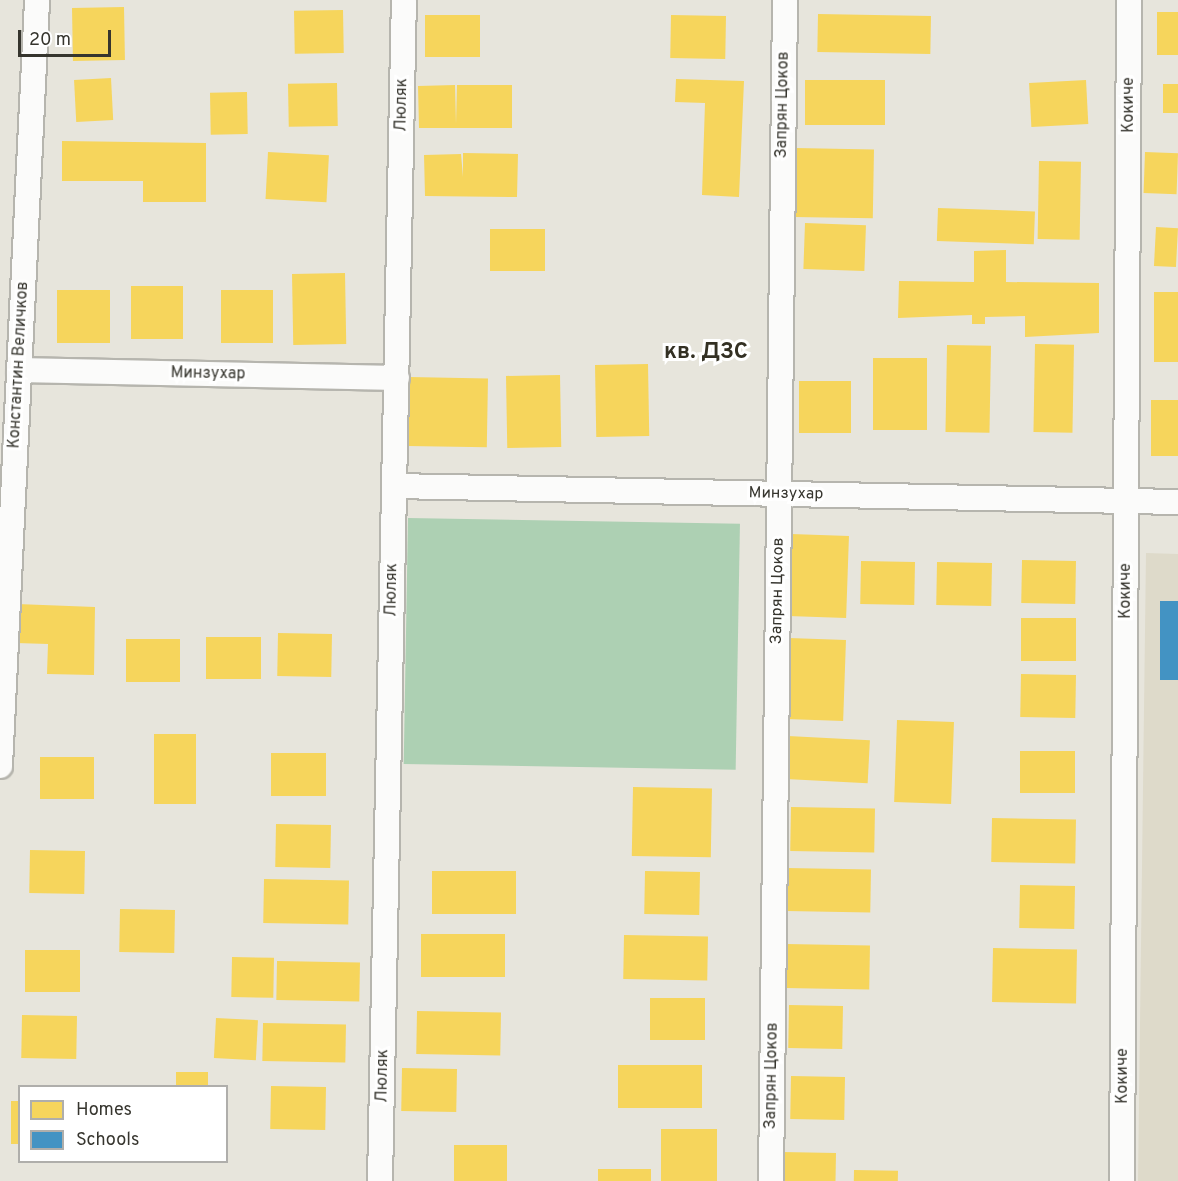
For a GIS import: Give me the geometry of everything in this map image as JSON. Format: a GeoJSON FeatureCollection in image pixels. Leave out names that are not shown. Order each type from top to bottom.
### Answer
{"type":"FeatureCollection","features":[{"type":"Feature","properties":{"kind":"street","name":"Константин Величков"},"geometry":{"type":"LineString","coordinates":[[0,766],[37,0]]}},
{"type":"Feature","properties":{"kind":"street","name":"Люляк"},"geometry":{"type":"LineString","coordinates":[[380,1181],[404,0]]}},
{"type":"Feature","properties":{"kind":"street","name":"Запрян Цоков"},"geometry":{"type":"LineString","coordinates":[[771,1181],[785,0]]}},
{"type":"Feature","properties":{"kind":"street","name":"Кокиче"},"geometry":{"type":"LineString","coordinates":[[1122,1181],[1129,0]]}},
{"type":"Feature","properties":{"kind":"street","name":"Минзухар"},"geometry":{"type":"LineString","coordinates":[[19,370],[397,378]]}},
{"type":"Feature","properties":{"kind":"street","name":"Минзухар"},"geometry":{"type":"LineString","coordinates":[[394,486],[1178,502]]}},
{"type":"Feature","properties":{"kind":"shaded area"},"geometry":{"type":"Polygon","coordinates":[[[1146,553],[1178,554],[1178,1181],[1138,1181],[1146,553]]]}},
{"type":"Feature","properties":{"kind":"green space"},"geometry":{"type":"Polygon","coordinates":[[[408,518],[740,524],[736,770],[404,764],[408,518]]]}},
{"type":"Feature","properties":{"kind":"building: Homes"},"geometry":{"type":"Polygon","coordinates":[[[124,7],[125,60],[73,61],[72,8],[124,7]]]}},
{"type":"Feature","properties":{"kind":"building: Homes"},"geometry":{"type":"Polygon","coordinates":[[[343,10],[344,53],[295,54],[294,11],[343,10]]]}},
{"type":"Feature","properties":{"kind":"building: Homes"},"geometry":{"type":"Polygon","coordinates":[[[1157,12],[1178,12],[1178,55],[1157,55],[1157,12]]]}},
{"type":"Feature","properties":{"kind":"building: Homes"},"geometry":{"type":"Polygon","coordinates":[[[818,14],[931,16],[930,54],[817,52],[818,14]]]}},
{"type":"Feature","properties":{"kind":"building: Homes"},"geometry":{"type":"Polygon","coordinates":[[[425,15],[480,15],[480,57],[425,57],[425,15]]]}},
{"type":"Feature","properties":{"kind":"building: Homes"},"geometry":{"type":"Polygon","coordinates":[[[671,15],[726,16],[725,59],[670,58],[671,15]]]}},
{"type":"Feature","properties":{"kind":"building: Homes"},"geometry":{"type":"Polygon","coordinates":[[[111,78],[113,120],[76,122],[74,80],[111,78]]]}},
{"type":"Feature","properties":{"kind":"building: Homes"},"geometry":{"type":"Polygon","coordinates":[[[676,79],[744,81],[739,197],[702,195],[705,103],[675,102],[676,79]]]}},
{"type":"Feature","properties":{"kind":"building: Homes"},"geometry":{"type":"Polygon","coordinates":[[[805,80],[885,80],[885,125],[805,125],[805,80]]]}},
{"type":"Feature","properties":{"kind":"building: Homes"},"geometry":{"type":"Polygon","coordinates":[[[1086,80],[1088,124],[1031,127],[1029,83],[1086,80]]]}},
{"type":"Feature","properties":{"kind":"building: Homes"},"geometry":{"type":"Polygon","coordinates":[[[337,83],[338,126],[289,127],[288,84],[337,83]]]}},
{"type":"Feature","properties":{"kind":"building: Homes"},"geometry":{"type":"Polygon","coordinates":[[[1163,84],[1178,84],[1178,113],[1163,113],[1163,84]]]}},
{"type":"Feature","properties":{"kind":"building: Homes"},"geometry":{"type":"Polygon","coordinates":[[[455,85],[456,124],[457,85],[512,85],[512,128],[419,128],[418,86],[455,85]]]}},
{"type":"Feature","properties":{"kind":"building: Homes"},"geometry":{"type":"Polygon","coordinates":[[[247,92],[248,134],[211,135],[210,93],[247,92]]]}},
{"type":"Feature","properties":{"kind":"building: Homes"},"geometry":{"type":"Polygon","coordinates":[[[62,141],[206,143],[206,202],[143,202],[143,181],[62,181],[62,141]]]}},
{"type":"Feature","properties":{"kind":"building: Homes"},"geometry":{"type":"Polygon","coordinates":[[[795,148],[874,149],[873,218],[794,217],[795,148]]]}},
{"type":"Feature","properties":{"kind":"building: Homes"},"geometry":{"type":"Polygon","coordinates":[[[268,152],[329,155],[326,202],[266,199],[268,152]]]}},
{"type":"Feature","properties":{"kind":"building: Homes"},"geometry":{"type":"Polygon","coordinates":[[[1145,152],[1178,153],[1177,194],[1144,193],[1145,152]]]}},
{"type":"Feature","properties":{"kind":"building: Homes"},"geometry":{"type":"Polygon","coordinates":[[[463,153],[518,154],[517,197],[425,196],[424,155],[461,154],[463,177],[463,153]]]}},
{"type":"Feature","properties":{"kind":"building: Homes"},"geometry":{"type":"Polygon","coordinates":[[[1039,161],[1081,162],[1080,240],[1038,239],[1039,161]]]}},
{"type":"Feature","properties":{"kind":"building: Homes"},"geometry":{"type":"Polygon","coordinates":[[[938,208],[1035,211],[1034,244],[937,241],[938,208]]]}},
{"type":"Feature","properties":{"kind":"building: Homes"},"geometry":{"type":"Polygon","coordinates":[[[805,223],[866,225],[864,271],[803,269],[805,223]]]}},
{"type":"Feature","properties":{"kind":"building: Homes"},"geometry":{"type":"Polygon","coordinates":[[[1156,227],[1178,228],[1176,267],[1154,266],[1156,227]]]}},
{"type":"Feature","properties":{"kind":"building: Homes"},"geometry":{"type":"Polygon","coordinates":[[[490,229],[545,229],[545,271],[490,271],[490,229]]]}},
{"type":"Feature","properties":{"kind":"building: Homes"},"geometry":{"type":"Polygon","coordinates":[[[1006,250],[1006,282],[1099,283],[1099,333],[1025,337],[1025,316],[985,317],[985,324],[972,324],[972,315],[898,318],[899,281],[974,282],[974,251],[1006,250]]]}},
{"type":"Feature","properties":{"kind":"building: Homes"},"geometry":{"type":"Polygon","coordinates":[[[345,273],[346,344],[293,345],[292,274],[345,273]]]}},
{"type":"Feature","properties":{"kind":"building: Homes"},"geometry":{"type":"Polygon","coordinates":[[[131,286],[183,286],[183,339],[131,339],[131,286]]]}},
{"type":"Feature","properties":{"kind":"building: Homes"},"geometry":{"type":"Polygon","coordinates":[[[57,290],[110,290],[110,343],[57,343],[57,290]]]}},
{"type":"Feature","properties":{"kind":"building: Homes"},"geometry":{"type":"Polygon","coordinates":[[[221,290],[273,290],[273,343],[221,343],[221,290]]]}},
{"type":"Feature","properties":{"kind":"building: Homes"},"geometry":{"type":"Polygon","coordinates":[[[1154,292],[1178,292],[1178,362],[1154,362],[1154,292]]]}},
{"type":"Feature","properties":{"kind":"building: Homes"},"geometry":{"type":"Polygon","coordinates":[[[1035,344],[1074,345],[1072,433],[1033,432],[1035,344]]]}},
{"type":"Feature","properties":{"kind":"building: Homes"},"geometry":{"type":"Polygon","coordinates":[[[947,345],[991,346],[989,433],[945,432],[947,345]]]}},
{"type":"Feature","properties":{"kind":"building: Homes"},"geometry":{"type":"Polygon","coordinates":[[[873,358],[927,358],[927,430],[873,430],[873,358]]]}},
{"type":"Feature","properties":{"kind":"building: Homes"},"geometry":{"type":"Polygon","coordinates":[[[648,364],[649,436],[596,437],[595,365],[648,364]]]}},
{"type":"Feature","properties":{"kind":"building: Homes"},"geometry":{"type":"Polygon","coordinates":[[[560,375],[561,447],[507,448],[506,376],[560,375]]]}},
{"type":"Feature","properties":{"kind":"building: Homes"},"geometry":{"type":"Polygon","coordinates":[[[409,377],[488,378],[487,447],[408,446],[409,377]]]}},
{"type":"Feature","properties":{"kind":"building: Homes"},"geometry":{"type":"Polygon","coordinates":[[[799,381],[851,381],[851,433],[799,433],[799,381]]]}},
{"type":"Feature","properties":{"kind":"building: Homes"},"geometry":{"type":"Polygon","coordinates":[[[1151,400],[1178,400],[1178,456],[1151,456],[1151,400]]]}},
{"type":"Feature","properties":{"kind":"building: Homes"},"geometry":{"type":"Polygon","coordinates":[[[791,534],[849,536],[846,618],[788,616],[791,534]]]}},
{"type":"Feature","properties":{"kind":"building: Homes"},"geometry":{"type":"Polygon","coordinates":[[[1022,560],[1076,561],[1075,604],[1021,603],[1022,560]]]}},
{"type":"Feature","properties":{"kind":"building: Homes"},"geometry":{"type":"Polygon","coordinates":[[[861,561],[915,562],[914,605],[860,604],[861,561]]]}},
{"type":"Feature","properties":{"kind":"building: Homes"},"geometry":{"type":"Polygon","coordinates":[[[937,562],[992,563],[991,606],[936,605],[937,562]]]}},
{"type":"Feature","properties":{"kind":"building: Homes"},"geometry":{"type":"Polygon","coordinates":[[[17,604],[95,607],[94,675],[47,674],[48,644],[16,643],[17,604]]]}},
{"type":"Feature","properties":{"kind":"building: Homes"},"geometry":{"type":"Polygon","coordinates":[[[1021,618],[1076,618],[1076,661],[1021,661],[1021,618]]]}},
{"type":"Feature","properties":{"kind":"building: Homes"},"geometry":{"type":"Polygon","coordinates":[[[278,633],[332,634],[331,677],[277,676],[278,633]]]}},
{"type":"Feature","properties":{"kind":"building: Homes"},"geometry":{"type":"Polygon","coordinates":[[[206,637],[261,637],[261,679],[206,679],[206,637]]]}},
{"type":"Feature","properties":{"kind":"building: Homes"},"geometry":{"type":"Polygon","coordinates":[[[789,638],[846,640],[843,721],[786,719],[789,638]]]}},
{"type":"Feature","properties":{"kind":"building: Homes"},"geometry":{"type":"Polygon","coordinates":[[[126,639],[180,639],[180,682],[126,682],[126,639]]]}},
{"type":"Feature","properties":{"kind":"building: Homes"},"geometry":{"type":"Polygon","coordinates":[[[1021,674],[1076,675],[1075,718],[1020,717],[1021,674]]]}},
{"type":"Feature","properties":{"kind":"building: Homes"},"geometry":{"type":"Polygon","coordinates":[[[897,720],[954,722],[951,804],[894,802],[897,720]]]}},
{"type":"Feature","properties":{"kind":"building: Homes"},"geometry":{"type":"Polygon","coordinates":[[[154,734],[196,734],[196,804],[154,804],[154,734]]]}},
{"type":"Feature","properties":{"kind":"building: Homes"},"geometry":{"type":"Polygon","coordinates":[[[788,736],[870,740],[868,783],[786,779],[788,736]]]}},
{"type":"Feature","properties":{"kind":"building: Homes"},"geometry":{"type":"Polygon","coordinates":[[[1020,751],[1075,751],[1075,793],[1020,793],[1020,751]]]}},
{"type":"Feature","properties":{"kind":"building: Homes"},"geometry":{"type":"Polygon","coordinates":[[[271,753],[326,753],[326,796],[271,796],[271,753]]]}},
{"type":"Feature","properties":{"kind":"building: Homes"},"geometry":{"type":"Polygon","coordinates":[[[40,757],[94,757],[94,799],[40,799],[40,757]]]}},
{"type":"Feature","properties":{"kind":"building: Homes"},"geometry":{"type":"Polygon","coordinates":[[[633,787],[712,788],[711,857],[632,856],[633,787]]]}},
{"type":"Feature","properties":{"kind":"building: Homes"},"geometry":{"type":"Polygon","coordinates":[[[791,807],[875,808],[874,852],[790,851],[791,807]]]}},
{"type":"Feature","properties":{"kind":"building: Homes"},"geometry":{"type":"Polygon","coordinates":[[[992,818],[1076,819],[1075,863],[991,862],[992,818]]]}},
{"type":"Feature","properties":{"kind":"building: Homes"},"geometry":{"type":"Polygon","coordinates":[[[276,824],[331,825],[330,868],[275,867],[276,824]]]}},
{"type":"Feature","properties":{"kind":"building: Homes"},"geometry":{"type":"Polygon","coordinates":[[[30,850],[85,851],[84,894],[29,893],[30,850]]]}},
{"type":"Feature","properties":{"kind":"building: Homes"},"geometry":{"type":"Polygon","coordinates":[[[787,868],[871,869],[870,912],[786,911],[787,868]]]}},
{"type":"Feature","properties":{"kind":"building: Homes"},"geometry":{"type":"Polygon","coordinates":[[[432,871],[516,871],[516,914],[432,914],[432,871]]]}},
{"type":"Feature","properties":{"kind":"building: Homes"},"geometry":{"type":"Polygon","coordinates":[[[645,871],[700,872],[699,915],[644,914],[645,871]]]}},
{"type":"Feature","properties":{"kind":"building: Homes"},"geometry":{"type":"Polygon","coordinates":[[[264,879],[349,880],[348,924],[263,923],[264,879]]]}},
{"type":"Feature","properties":{"kind":"building: Homes"},"geometry":{"type":"Polygon","coordinates":[[[1020,885],[1075,886],[1074,929],[1019,928],[1020,885]]]}},
{"type":"Feature","properties":{"kind":"building: Homes"},"geometry":{"type":"Polygon","coordinates":[[[120,909],[175,910],[174,953],[119,952],[120,909]]]}},
{"type":"Feature","properties":{"kind":"building: Homes"},"geometry":{"type":"Polygon","coordinates":[[[421,934],[505,934],[505,977],[421,977],[421,934]]]}},
{"type":"Feature","properties":{"kind":"building: Homes"},"geometry":{"type":"Polygon","coordinates":[[[624,935],[708,936],[707,980],[623,979],[624,935]]]}},
{"type":"Feature","properties":{"kind":"building: Homes"},"geometry":{"type":"Polygon","coordinates":[[[786,944],[870,945],[869,989],[785,988],[786,944]]]}},
{"type":"Feature","properties":{"kind":"building: Homes"},"geometry":{"type":"Polygon","coordinates":[[[993,948],[1077,949],[1076,1003],[992,1002],[993,948]]]}},
{"type":"Feature","properties":{"kind":"building: Homes"},"geometry":{"type":"Polygon","coordinates":[[[25,950],[80,950],[80,992],[25,992],[25,950]]]}},
{"type":"Feature","properties":{"kind":"building: Homes"},"geometry":{"type":"Polygon","coordinates":[[[232,957],[274,958],[273,998],[231,997],[232,957]]]}},
{"type":"Feature","properties":{"kind":"building: Homes"},"geometry":{"type":"Polygon","coordinates":[[[277,961],[360,962],[359,1001],[276,1000],[277,961]]]}},
{"type":"Feature","properties":{"kind":"building: Homes"},"geometry":{"type":"Polygon","coordinates":[[[650,998],[705,998],[705,1040],[650,1040],[650,998]]]}},
{"type":"Feature","properties":{"kind":"building: Homes"},"geometry":{"type":"Polygon","coordinates":[[[789,1005],[843,1006],[842,1049],[788,1048],[789,1005]]]}},
{"type":"Feature","properties":{"kind":"building: Homes"},"geometry":{"type":"Polygon","coordinates":[[[417,1011],[501,1012],[500,1055],[416,1054],[417,1011]]]}},
{"type":"Feature","properties":{"kind":"building: Homes"},"geometry":{"type":"Polygon","coordinates":[[[22,1015],[77,1016],[76,1059],[21,1058],[22,1015]]]}},
{"type":"Feature","properties":{"kind":"building: Homes"},"geometry":{"type":"Polygon","coordinates":[[[216,1018],[258,1020],[256,1060],[214,1058],[216,1018]]]}},
{"type":"Feature","properties":{"kind":"building: Homes"},"geometry":{"type":"Polygon","coordinates":[[[263,1023],[346,1024],[345,1062],[262,1061],[263,1023]]]}},
{"type":"Feature","properties":{"kind":"building: Homes"},"geometry":{"type":"Polygon","coordinates":[[[618,1065],[702,1065],[702,1108],[618,1108],[618,1065]]]}},
{"type":"Feature","properties":{"kind":"building: Homes"},"geometry":{"type":"Polygon","coordinates":[[[402,1068],[457,1069],[456,1112],[401,1111],[402,1068]]]}},
{"type":"Feature","properties":{"kind":"building: Homes"},"geometry":{"type":"Polygon","coordinates":[[[176,1072],[208,1072],[208,1085],[176,1085],[176,1072]]]}},
{"type":"Feature","properties":{"kind":"building: Homes"},"geometry":{"type":"Polygon","coordinates":[[[791,1076],[845,1077],[844,1120],[790,1119],[791,1076]]]}},
{"type":"Feature","properties":{"kind":"building: Homes"},"geometry":{"type":"Polygon","coordinates":[[[271,1086],[326,1087],[325,1130],[270,1129],[271,1086]]]}},
{"type":"Feature","properties":{"kind":"building: Homes"},"geometry":{"type":"Polygon","coordinates":[[[11,1101],[18,1101],[18,1144],[11,1144],[11,1101]]]}},
{"type":"Feature","properties":{"kind":"building: Homes"},"geometry":{"type":"Polygon","coordinates":[[[661,1129],[717,1129],[717,1181],[661,1181],[661,1129]]]}},
{"type":"Feature","properties":{"kind":"building: Homes"},"geometry":{"type":"Polygon","coordinates":[[[454,1145],[507,1145],[507,1181],[454,1181],[454,1145]]]}},
{"type":"Feature","properties":{"kind":"building: Homes"},"geometry":{"type":"Polygon","coordinates":[[[782,1152],[836,1153],[836,1181],[781,1181],[782,1152]]]}},
{"type":"Feature","properties":{"kind":"building: Homes"},"geometry":{"type":"Polygon","coordinates":[[[598,1169],[651,1169],[651,1181],[598,1181],[598,1169]]]}},
{"type":"Feature","properties":{"kind":"building: Homes"},"geometry":{"type":"Polygon","coordinates":[[[854,1170],[898,1171],[898,1181],[854,1181],[854,1170]]]}},
{"type":"Feature","properties":{"kind":"building: Schools"},"geometry":{"type":"Polygon","coordinates":[[[1160,601],[1178,601],[1178,680],[1160,680],[1160,601]]]}},
{"type":"Feature","properties":{"kind":"district","name":"кв. ДЗС"},"geometry":{"type":"Point","coordinates":[706,353]}}]}
